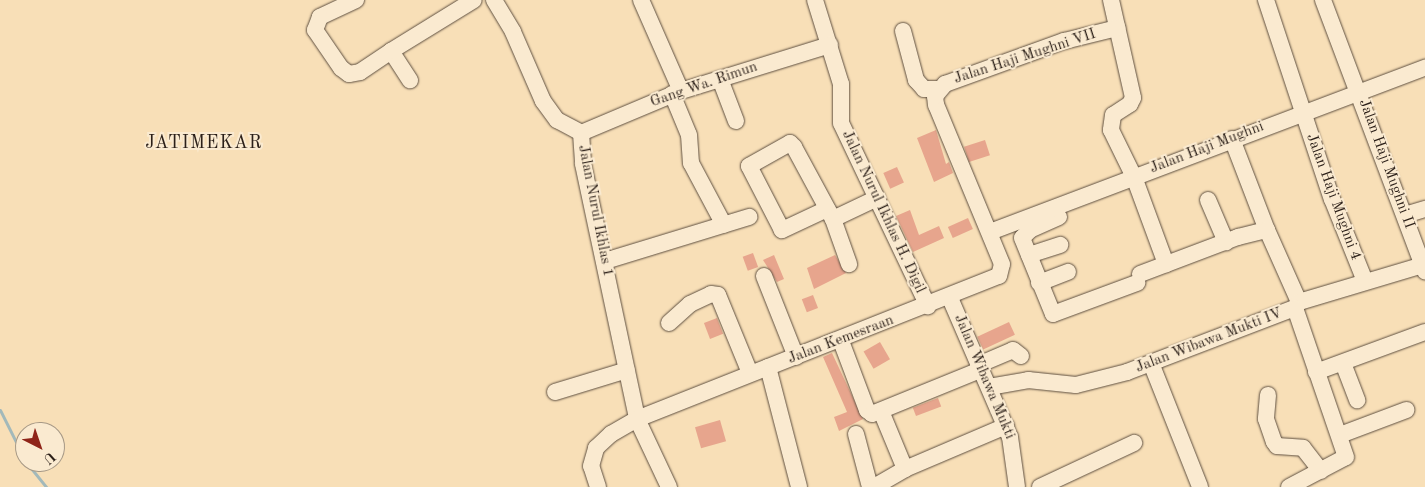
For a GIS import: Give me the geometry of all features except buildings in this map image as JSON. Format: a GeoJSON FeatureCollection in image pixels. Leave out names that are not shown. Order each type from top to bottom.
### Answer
{"type":"FeatureCollection","features":[{"type":"Feature","properties":{"kind":"street"},"geometry":{"type":"LineString","coordinates":[[356,0],[316,22],[315,30],[325,46],[349,74],[360,72],[474,0]]}},
{"type":"Feature","properties":{"kind":"street","name":"Jalan Nurul Ikhlas 1"},"geometry":{"type":"LineString","coordinates":[[494,0],[513,32],[543,101],[557,120],[581,133],[583,164],[637,419],[669,487]]}},
{"type":"Feature","properties":{"kind":"street"},"geometry":{"type":"LineString","coordinates":[[641,0],[676,92],[688,135],[690,159],[724,225]]}},
{"type":"Feature","properties":{"kind":"street","name":"Jalan Nurul Ikhlas H. Digil"},"geometry":{"type":"LineString","coordinates":[[815,0],[841,84],[841,123],[928,306]]}},
{"type":"Feature","properties":{"kind":"street"},"geometry":{"type":"LineString","coordinates":[[1111,0],[1134,98],[1130,104],[1113,115],[1110,122],[1134,176],[1166,264]]}},
{"type":"Feature","properties":{"kind":"street","name":"Jalan Haji Mughni 4"},"geometry":{"type":"LineString","coordinates":[[1266,0],[1302,112],[1365,281]]}},
{"type":"Feature","properties":{"kind":"street","name":"Jalan Haji Mughni II"},"geometry":{"type":"LineString","coordinates":[[1323,0],[1359,91],[1424,268]]}},
{"type":"Feature","properties":{"kind":"street","name":"Jalan Haji Mughni VII"},"geometry":{"type":"LineString","coordinates":[[994,230],[936,105],[935,96],[939,89],[1064,41],[1117,28]]}},
{"type":"Feature","properties":{"kind":"street"},"geometry":{"type":"LineString","coordinates":[[903,31],[916,80],[924,89],[939,89]]}},
{"type":"Feature","properties":{"kind":"street","name":"Gang Wa. Rimun"},"geometry":{"type":"LineString","coordinates":[[581,133],[676,92],[830,45]]}},
{"type":"Feature","properties":{"kind":"street"},"geometry":{"type":"LineString","coordinates":[[391,51],[410,80]]}},
{"type":"Feature","properties":{"kind":"street","name":"Jalan Haji Mughni"},"geometry":{"type":"LineString","coordinates":[[994,230],[1302,112],[1425,68]]}},
{"type":"Feature","properties":{"kind":"street"},"geometry":{"type":"LineString","coordinates":[[720,79],[736,121]]}},
{"type":"Feature","properties":{"kind":"street"},"geometry":{"type":"LineString","coordinates":[[1232,139],[1297,305],[1316,372],[1340,435],[1346,457],[1318,477],[1289,487]]}},
{"type":"Feature","properties":{"kind":"street"},"geometry":{"type":"LineString","coordinates":[[849,264],[830,214],[790,143],[750,166],[782,230],[830,214],[877,198]]}},
{"type":"Feature","properties":{"kind":"street"},"geometry":{"type":"LineString","coordinates":[[1208,200],[1226,242]]}},
{"type":"Feature","properties":{"kind":"street"},"geometry":{"type":"LineString","coordinates":[[1405,215],[1425,209]]}},
{"type":"Feature","properties":{"kind":"street"},"geometry":{"type":"LineString","coordinates":[[605,261],[749,217]]}},
{"type":"Feature","properties":{"kind":"street"},"geometry":{"type":"LineString","coordinates":[[994,230],[1010,240],[1022,238],[1030,230],[1059,217]]}},
{"type":"Feature","properties":{"kind":"street","name":"Jalan Kemesraan"},"geometry":{"type":"LineString","coordinates":[[598,487],[591,466],[596,448],[611,434],[637,419],[750,373],[796,358],[950,298],[1002,273],[1002,264],[994,230]]}},
{"type":"Feature","properties":{"kind":"street"},"geometry":{"type":"LineString","coordinates":[[1022,238],[1039,283],[1054,314],[1139,278],[1166,264],[1226,242],[1267,230]]}},
{"type":"Feature","properties":{"kind":"street"},"geometry":{"type":"LineString","coordinates":[[1029,255],[1060,245]]}},
{"type":"Feature","properties":{"kind":"street","name":"Jalan Wibawa Mukti IV"},"geometry":{"type":"LineString","coordinates":[[989,387],[1028,380],[1076,385],[1151,363],[1297,305],[1365,281],[1424,268]]}},
{"type":"Feature","properties":{"kind":"street"},"geometry":{"type":"LineString","coordinates":[[1039,283],[1068,272]]}},
{"type":"Feature","properties":{"kind":"street"},"geometry":{"type":"LineString","coordinates":[[764,276],[796,358]]}},
{"type":"Feature","properties":{"kind":"street"},"geometry":{"type":"LineString","coordinates":[[669,323],[690,304],[711,294],[718,295],[750,373]]}},
{"type":"Feature","properties":{"kind":"street","name":"Jalan Wibawa Mukti"},"geometry":{"type":"LineString","coordinates":[[950,298],[1006,426],[1013,450],[1017,487]]}},
{"type":"Feature","properties":{"kind":"street"},"geometry":{"type":"LineString","coordinates":[[1316,372],[1425,332]]}},
{"type":"Feature","properties":{"kind":"street"},"geometry":{"type":"LineString","coordinates":[[841,341],[867,410],[876,412],[1013,350],[1021,356]]}},
{"type":"Feature","properties":{"kind":"street"},"geometry":{"type":"LineString","coordinates":[[1343,362],[1357,400]]}},
{"type":"Feature","properties":{"kind":"street"},"geometry":{"type":"LineString","coordinates":[[1151,363],[1200,487]]}},
{"type":"Feature","properties":{"kind":"street"},"geometry":{"type":"LineString","coordinates":[[768,367],[799,487]]}},
{"type":"Feature","properties":{"kind":"street"},"geometry":{"type":"LineString","coordinates":[[555,392],[627,370]]}},
{"type":"Feature","properties":{"kind":"street"},"geometry":{"type":"LineString","coordinates":[[1268,395],[1266,419],[1274,442],[1277,446],[1303,448],[1318,477]]}},
{"type":"Feature","properties":{"kind":"street"},"geometry":{"type":"LineString","coordinates":[[1340,435],[1406,410]]}},
{"type":"Feature","properties":{"kind":"street"},"geometry":{"type":"LineString","coordinates":[[876,412],[905,469]]}},
{"type":"Feature","properties":{"kind":"street"},"geometry":{"type":"LineString","coordinates":[[856,434],[872,487],[905,469],[1006,426]]}},
{"type":"Feature","properties":{"kind":"street"},"geometry":{"type":"LineString","coordinates":[[1040,487],[1134,443]]}},
{"type":"Feature","properties":{"kind":"waterway"},"geometry":{"type":"LineString","coordinates":[[0,410],[15,440]]}},
{"type":"Feature","properties":{"kind":"waterway"},"geometry":{"type":"LineString","coordinates":[[34,472],[46,487]]}},
{"type":"Feature","properties":{"kind":"district","name":"JATIMEKAR"},"geometry":{"type":"Point","coordinates":[204,143]}}]}
